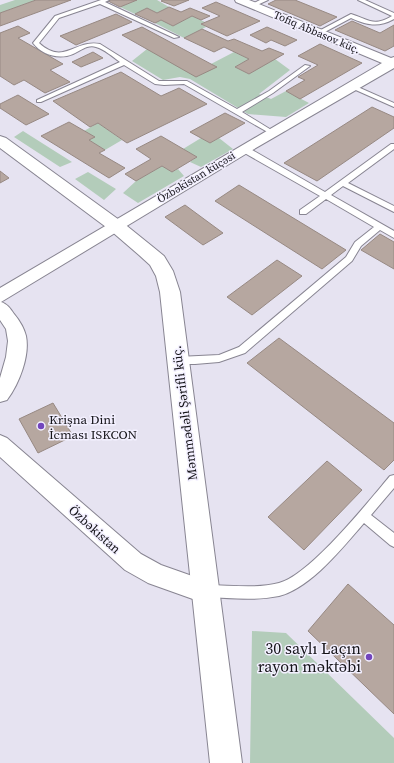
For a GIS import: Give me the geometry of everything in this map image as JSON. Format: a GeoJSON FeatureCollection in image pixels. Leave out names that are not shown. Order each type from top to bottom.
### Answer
{"type":"FeatureCollection","features":[{"type":"Feature","properties":{"kind":"street","name":"Tofiq Abbasov küç."},"geometry":{"type":"LineString","coordinates":[[240,0],[393,63]]}},
{"type":"Feature","properties":{"kind":"street","name":"Özbəkistan küçəsi"},"geometry":{"type":"LineString","coordinates":[[0,296],[271,132],[393,63]]}},
{"type":"Feature","properties":{"kind":"street","name":"Məmmədəli Şərifli küç."},"geometry":{"type":"LineString","coordinates":[[0,141],[116,226],[157,261],[166,276],[170,292],[204,591],[226,763]]}},
{"type":"Feature","properties":{"kind":"street"},"geometry":{"type":"LineString","coordinates":[[0,308],[13,323],[17,333],[19,346],[10,379],[0,394]]}},
{"type":"Feature","properties":{"kind":"street","name":"Özbəkistan"},"geometry":{"type":"LineString","coordinates":[[0,444],[133,562],[156,576],[204,591]]}},
{"type":"Feature","properties":{"kind":"lane"},"geometry":{"type":"LineString","coordinates":[[253,5],[265,0]]}},
{"type":"Feature","properties":{"kind":"lane"},"geometry":{"type":"LineString","coordinates":[[318,33],[351,16],[375,25],[381,25],[394,16],[361,0]]}},
{"type":"Feature","properties":{"kind":"lane"},"geometry":{"type":"LineString","coordinates":[[176,37],[103,1],[88,8],[71,11],[57,17],[36,43],[39,47],[57,56],[65,55],[92,44],[98,45],[157,83],[164,85],[176,81],[185,82],[271,132]]}},
{"type":"Feature","properties":{"kind":"lane"},"geometry":{"type":"LineString","coordinates":[[39,101],[125,62]]}},
{"type":"Feature","properties":{"kind":"lane"},"geometry":{"type":"LineString","coordinates":[[237,112],[271,92],[307,66]]}},
{"type":"Feature","properties":{"kind":"lane"},"geometry":{"type":"LineString","coordinates":[[351,86],[394,105]]}},
{"type":"Feature","properties":{"kind":"lane"},"geometry":{"type":"LineString","coordinates":[[303,212],[394,146]]}},
{"type":"Feature","properties":{"kind":"lane"},"geometry":{"type":"LineString","coordinates":[[244,149],[379,227],[394,234]]}},
{"type":"Feature","properties":{"kind":"lane"},"geometry":{"type":"LineString","coordinates":[[343,183],[394,209]]}},
{"type":"Feature","properties":{"kind":"lane"},"geometry":{"type":"LineString","coordinates":[[178,360],[217,359],[229,357],[242,350],[349,259],[358,244],[379,227]]}},
{"type":"Feature","properties":{"kind":"lane"},"geometry":{"type":"LineString","coordinates":[[204,591],[269,592],[283,589],[304,578],[394,480]]}},
{"type":"Feature","properties":{"kind":"lane"},"geometry":{"type":"LineString","coordinates":[[363,515],[394,541]]}},
{"type":"Feature","properties":{"kind":"green space"},"geometry":{"type":"Polygon","coordinates":[[[15,0],[36,0],[0,13],[0,5],[15,0]]]}},
{"type":"Feature","properties":{"kind":"green space"},"geometry":{"type":"Polygon","coordinates":[[[137,0],[157,0],[169,7],[157,13],[147,8],[135,14],[120,7],[137,0]]]}},
{"type":"Feature","properties":{"kind":"green space"},"geometry":{"type":"Polygon","coordinates":[[[192,16],[205,22],[201,24],[206,27],[184,38],[155,23],[161,20],[173,26],[192,16]]]}},
{"type":"Feature","properties":{"kind":"green space"},"geometry":{"type":"Polygon","coordinates":[[[147,49],[217,67],[211,64],[234,52],[249,59],[235,67],[249,74],[275,59],[290,70],[259,94],[271,99],[286,91],[309,103],[286,117],[248,114],[190,79],[180,77],[163,80],[132,61],[147,49]]]}},
{"type":"Feature","properties":{"kind":"green space"},"geometry":{"type":"Polygon","coordinates":[[[98,123],[122,140],[105,150],[89,140],[94,137],[84,131],[98,123]]]}},
{"type":"Feature","properties":{"kind":"green space"},"geometry":{"type":"Polygon","coordinates":[[[23,131],[72,162],[60,167],[14,137],[23,131]]]}},
{"type":"Feature","properties":{"kind":"green space"},"geometry":{"type":"Polygon","coordinates":[[[201,138],[210,143],[219,138],[233,149],[201,167],[190,162],[197,157],[183,149],[201,138]]]}},
{"type":"Feature","properties":{"kind":"green space"},"geometry":{"type":"Polygon","coordinates":[[[162,166],[172,172],[178,169],[184,176],[138,203],[123,193],[136,181],[162,166]]]}},
{"type":"Feature","properties":{"kind":"green space"},"geometry":{"type":"Polygon","coordinates":[[[88,172],[116,189],[104,200],[75,179],[88,172]]]}},
{"type":"Feature","properties":{"kind":"green space"},"geometry":{"type":"Polygon","coordinates":[[[252,631],[286,633],[394,738],[394,763],[250,763],[252,631]]]}},
{"type":"Feature","properties":{"kind":"building"},"geometry":{"type":"Polygon","coordinates":[[[36,0],[71,0],[0,26],[0,13],[36,0]]]}},
{"type":"Feature","properties":{"kind":"building"},"geometry":{"type":"Polygon","coordinates":[[[137,0],[120,7],[108,1],[137,0]]]}},
{"type":"Feature","properties":{"kind":"building"},"geometry":{"type":"Polygon","coordinates":[[[189,0],[174,6],[161,1],[189,0]]]}},
{"type":"Feature","properties":{"kind":"building"},"geometry":{"type":"Polygon","coordinates":[[[276,0],[295,0],[337,17],[320,26],[268,4],[276,0]]]}},
{"type":"Feature","properties":{"kind":"building"},"geometry":{"type":"Polygon","coordinates":[[[216,2],[260,21],[227,36],[201,24],[220,16],[202,8],[216,2]]]}},
{"type":"Feature","properties":{"kind":"building"},"geometry":{"type":"Polygon","coordinates":[[[169,7],[181,12],[190,8],[210,16],[201,20],[192,16],[173,26],[161,20],[155,23],[135,14],[147,8],[157,13],[169,7]]]}},
{"type":"Feature","properties":{"kind":"building"},"geometry":{"type":"Polygon","coordinates":[[[116,14],[132,22],[76,45],[60,36],[116,14]]]}},
{"type":"Feature","properties":{"kind":"building"},"geometry":{"type":"Polygon","coordinates":[[[352,21],[380,33],[394,25],[394,46],[385,51],[335,30],[352,21]]]}},
{"type":"Feature","properties":{"kind":"building"},"geometry":{"type":"Polygon","coordinates":[[[18,26],[30,33],[18,38],[63,64],[50,70],[70,82],[45,93],[24,80],[14,85],[0,76],[0,33],[18,26]]]}},
{"type":"Feature","properties":{"kind":"building"},"geometry":{"type":"Polygon","coordinates":[[[142,27],[217,67],[196,77],[122,35],[142,27]]]}},
{"type":"Feature","properties":{"kind":"building"},"geometry":{"type":"Polygon","coordinates":[[[267,27],[297,40],[285,46],[271,40],[266,43],[250,35],[267,27]]]}},
{"type":"Feature","properties":{"kind":"building"},"geometry":{"type":"Polygon","coordinates":[[[202,29],[228,41],[234,39],[262,51],[269,48],[284,54],[249,74],[235,67],[249,59],[224,47],[214,52],[184,38],[202,29]]]}},
{"type":"Feature","properties":{"kind":"building"},"geometry":{"type":"Polygon","coordinates":[[[320,44],[362,63],[300,99],[286,91],[305,80],[298,77],[318,65],[298,56],[320,44]]]}},
{"type":"Feature","properties":{"kind":"building"},"geometry":{"type":"Polygon","coordinates":[[[93,52],[103,58],[81,67],[72,62],[93,52]]]}},
{"type":"Feature","properties":{"kind":"building"},"geometry":{"type":"Polygon","coordinates":[[[121,72],[161,96],[179,88],[207,104],[127,143],[98,123],[90,127],[53,101],[121,72]]]}},
{"type":"Feature","properties":{"kind":"building"},"geometry":{"type":"Polygon","coordinates":[[[18,95],[49,114],[26,125],[0,108],[0,104],[18,95]]]}},
{"type":"Feature","properties":{"kind":"building"},"geometry":{"type":"Polygon","coordinates":[[[372,107],[394,117],[394,128],[317,181],[284,163],[372,107]]]}},
{"type":"Feature","properties":{"kind":"building"},"geometry":{"type":"Polygon","coordinates":[[[225,113],[245,123],[210,143],[190,132],[225,113]]]}},
{"type":"Feature","properties":{"kind":"building"},"geometry":{"type":"Polygon","coordinates":[[[69,122],[95,137],[89,140],[105,150],[99,153],[125,168],[109,178],[41,136],[69,122]]]}},
{"type":"Feature","properties":{"kind":"building"},"geometry":{"type":"Polygon","coordinates":[[[161,136],[197,157],[172,172],[162,166],[136,181],[125,174],[151,159],[136,149],[161,136]]]}},
{"type":"Feature","properties":{"kind":"building"},"geometry":{"type":"Polygon","coordinates":[[[0,171],[9,178],[0,183],[0,171]]]}},
{"type":"Feature","properties":{"kind":"building"},"geometry":{"type":"Polygon","coordinates":[[[239,185],[346,250],[322,269],[215,201],[239,185]]]}},
{"type":"Feature","properties":{"kind":"building"},"geometry":{"type":"Polygon","coordinates":[[[185,205],[223,233],[203,245],[165,217],[185,205]]]}},
{"type":"Feature","properties":{"kind":"building"},"geometry":{"type":"Polygon","coordinates":[[[380,234],[394,242],[394,269],[361,250],[380,234]]]}},
{"type":"Feature","properties":{"kind":"building"},"geometry":{"type":"Polygon","coordinates":[[[277,260],[302,276],[252,315],[227,297],[277,260]]]}},
{"type":"Feature","properties":{"kind":"building"},"geometry":{"type":"Polygon","coordinates":[[[279,338],[394,423],[394,460],[384,470],[247,363],[279,338]]]}},
{"type":"Feature","properties":{"kind":"building"},"geometry":{"type":"Polygon","coordinates":[[[53,403],[73,436],[38,453],[19,419],[53,403]]]}},
{"type":"Feature","properties":{"kind":"building"},"geometry":{"type":"Polygon","coordinates":[[[327,461],[362,490],[304,550],[268,517],[327,461]]]}},
{"type":"Feature","properties":{"kind":"building"},"geometry":{"type":"Polygon","coordinates":[[[348,584],[394,625],[394,714],[308,631],[348,584]]]}},
{"type":"Feature","properties":{"kind":"place","name":"Krişna Dini İcması ISKCON"},"geometry":{"type":"Point","coordinates":[41,426]}},
{"type":"Feature","properties":{"kind":"place","name":"30 saylı Laçın rayon məktəbi"},"geometry":{"type":"Point","coordinates":[369,657]}}]}
